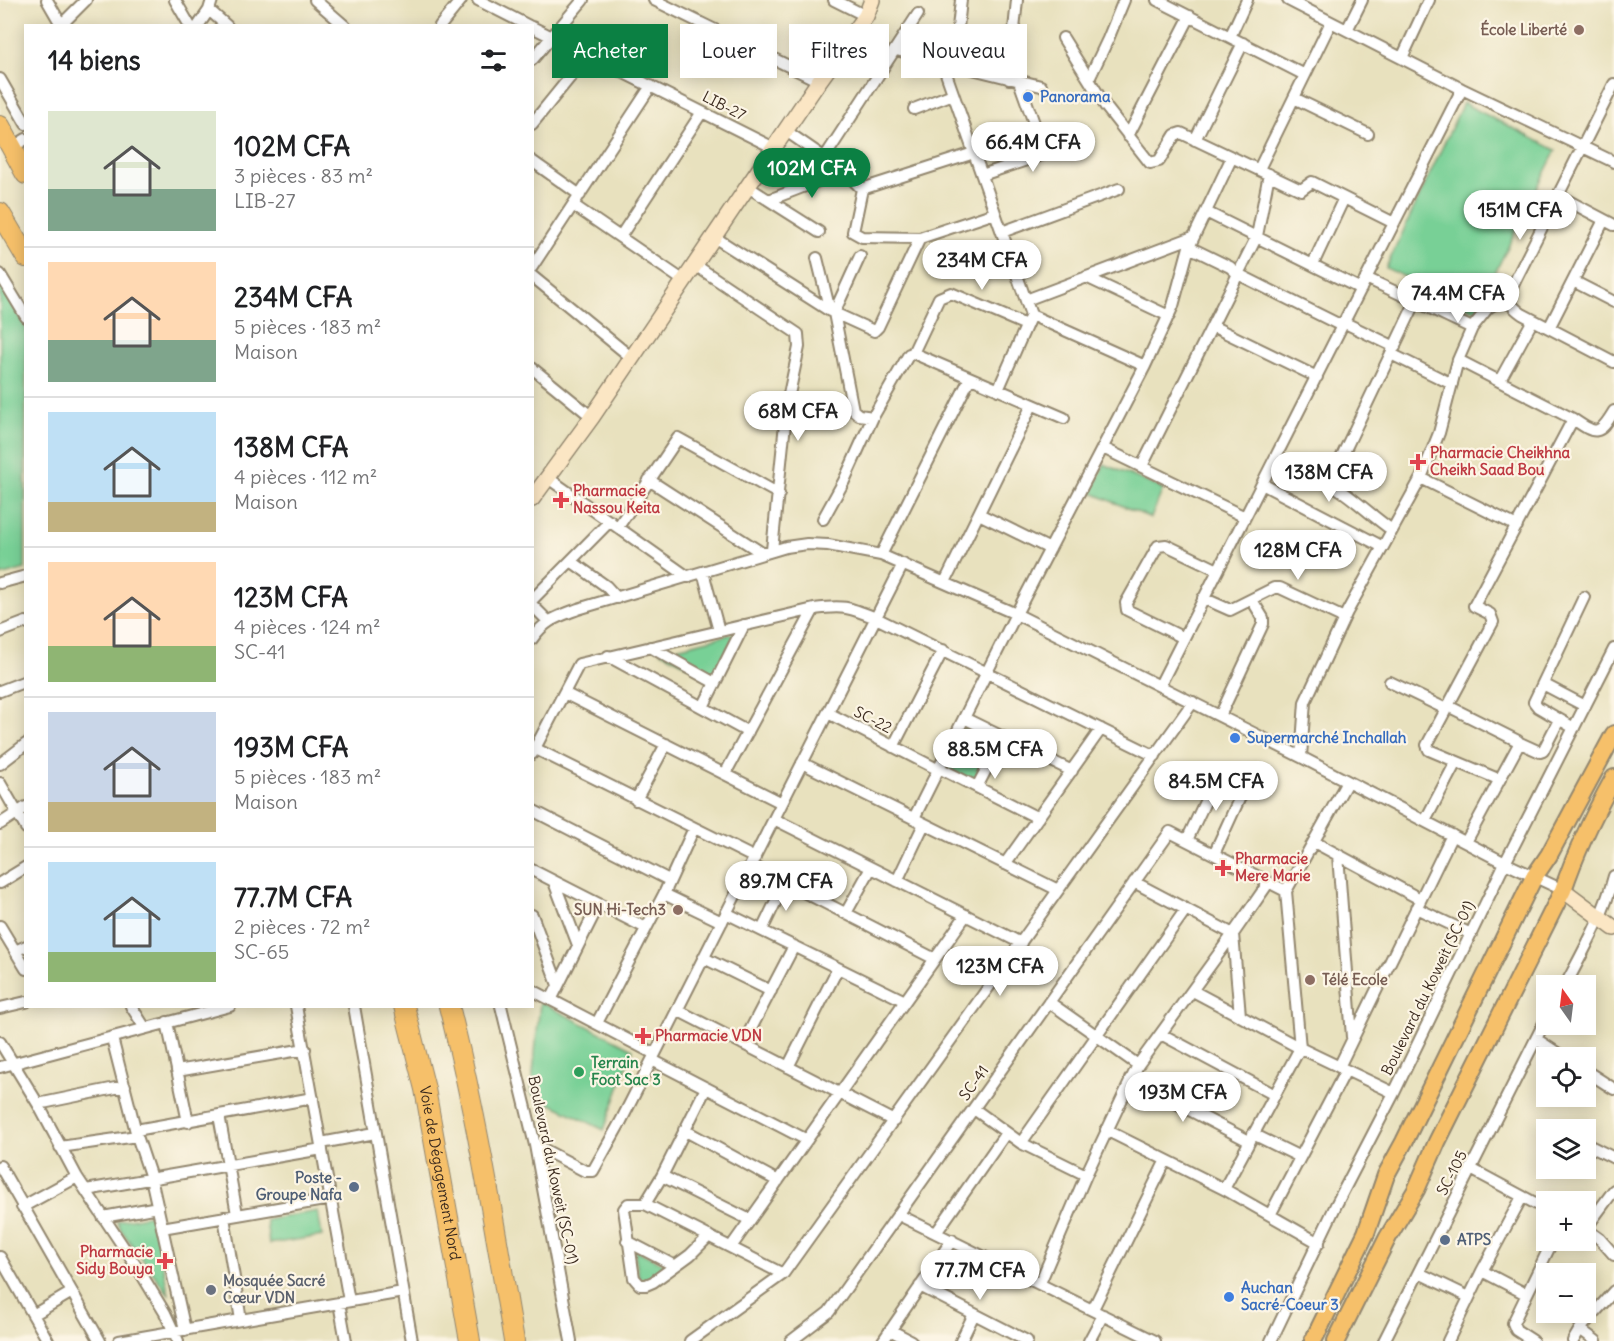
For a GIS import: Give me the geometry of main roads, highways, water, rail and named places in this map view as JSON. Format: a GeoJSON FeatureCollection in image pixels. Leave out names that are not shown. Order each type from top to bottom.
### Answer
{"type":"FeatureCollection","features":[{"type":"Feature","properties":{"kind":"highway"},"geometry":{"type":"LineString","coordinates":[[0,119],[23,147]]}},
{"type":"Feature","properties":{"kind":"highway"},"geometry":{"type":"LineString","coordinates":[[0,126],[24,170]]}},
{"type":"Feature","properties":{"kind":"highway"},"geometry":{"type":"LineString","coordinates":[[0,199],[24,231]]}},
{"type":"Feature","properties":{"kind":"highway"},"geometry":{"type":"LineString","coordinates":[[0,213],[24,254]]}},
{"type":"Feature","properties":{"kind":"highway","name":"Voie de Dégagement Nord"},"geometry":{"type":"LineString","coordinates":[[405,1008],[425,1089],[470,1341]]}},
{"type":"Feature","properties":{"kind":"highway"},"geometry":{"type":"LineString","coordinates":[[450,1008],[477,1125],[514,1341]]}},
{"type":"Feature","properties":{"kind":"main road"},"geometry":{"type":"LineString","coordinates":[[1313,1341],[1366,1233],[1386,1174],[1404,1142],[1534,877],[1549,855],[1614,734]]}},
{"type":"Feature","properties":{"kind":"main road"},"geometry":{"type":"LineString","coordinates":[[1336,1341],[1388,1237],[1416,1190],[1437,1142],[1563,890],[1580,847],[1614,778]]}},
{"type":"Feature","properties":{"kind":"place","name":"École Liberté"},"geometry":{"type":"Point","coordinates":[1579,30]}},
{"type":"Feature","properties":{"kind":"place","name":"Panorama"},"geometry":{"type":"Point","coordinates":[1028,97]}},
{"type":"Feature","properties":{"kind":"place","name":"Pharmacie Cheikhna Cheikh Saad Bou"},"geometry":{"type":"Point","coordinates":[1418,462]}},
{"type":"Feature","properties":{"kind":"place","name":"Pharmacie Nassou Keita"},"geometry":{"type":"Point","coordinates":[561,500]}},
{"type":"Feature","properties":{"kind":"place","name":"Supermarché Inchallah"},"geometry":{"type":"Point","coordinates":[1235,738]}},
{"type":"Feature","properties":{"kind":"place","name":"Pharmacie Mere Marie"},"geometry":{"type":"Point","coordinates":[1223,868]}},
{"type":"Feature","properties":{"kind":"place","name":"SUN Hi-Tech3"},"geometry":{"type":"Point","coordinates":[678,910]}},
{"type":"Feature","properties":{"kind":"place","name":"Télé Ecole"},"geometry":{"type":"Point","coordinates":[1310,980]}},
{"type":"Feature","properties":{"kind":"place","name":"Pharmacie VDN"},"geometry":{"type":"Point","coordinates":[643,1036]}},
{"type":"Feature","properties":{"kind":"place","name":"Terrain Foot Sac 3"},"geometry":{"type":"Point","coordinates":[579,1072]}},
{"type":"Feature","properties":{"kind":"place","name":"Poste - Groupe Nafa"},"geometry":{"type":"Point","coordinates":[354,1187]}},
{"type":"Feature","properties":{"kind":"place","name":"ATPS"},"geometry":{"type":"Point","coordinates":[1445,1240]}},
{"type":"Feature","properties":{"kind":"place","name":"Pharmacie Sidy Bouya"},"geometry":{"type":"Point","coordinates":[165,1261]}},
{"type":"Feature","properties":{"kind":"place","name":"Mosquée Sacré Cœur VDN"},"geometry":{"type":"Point","coordinates":[211,1290]}},
{"type":"Feature","properties":{"kind":"place","name":"Auchan Sacré-Coeur 3"},"geometry":{"type":"Point","coordinates":[1229,1297]}}]}
